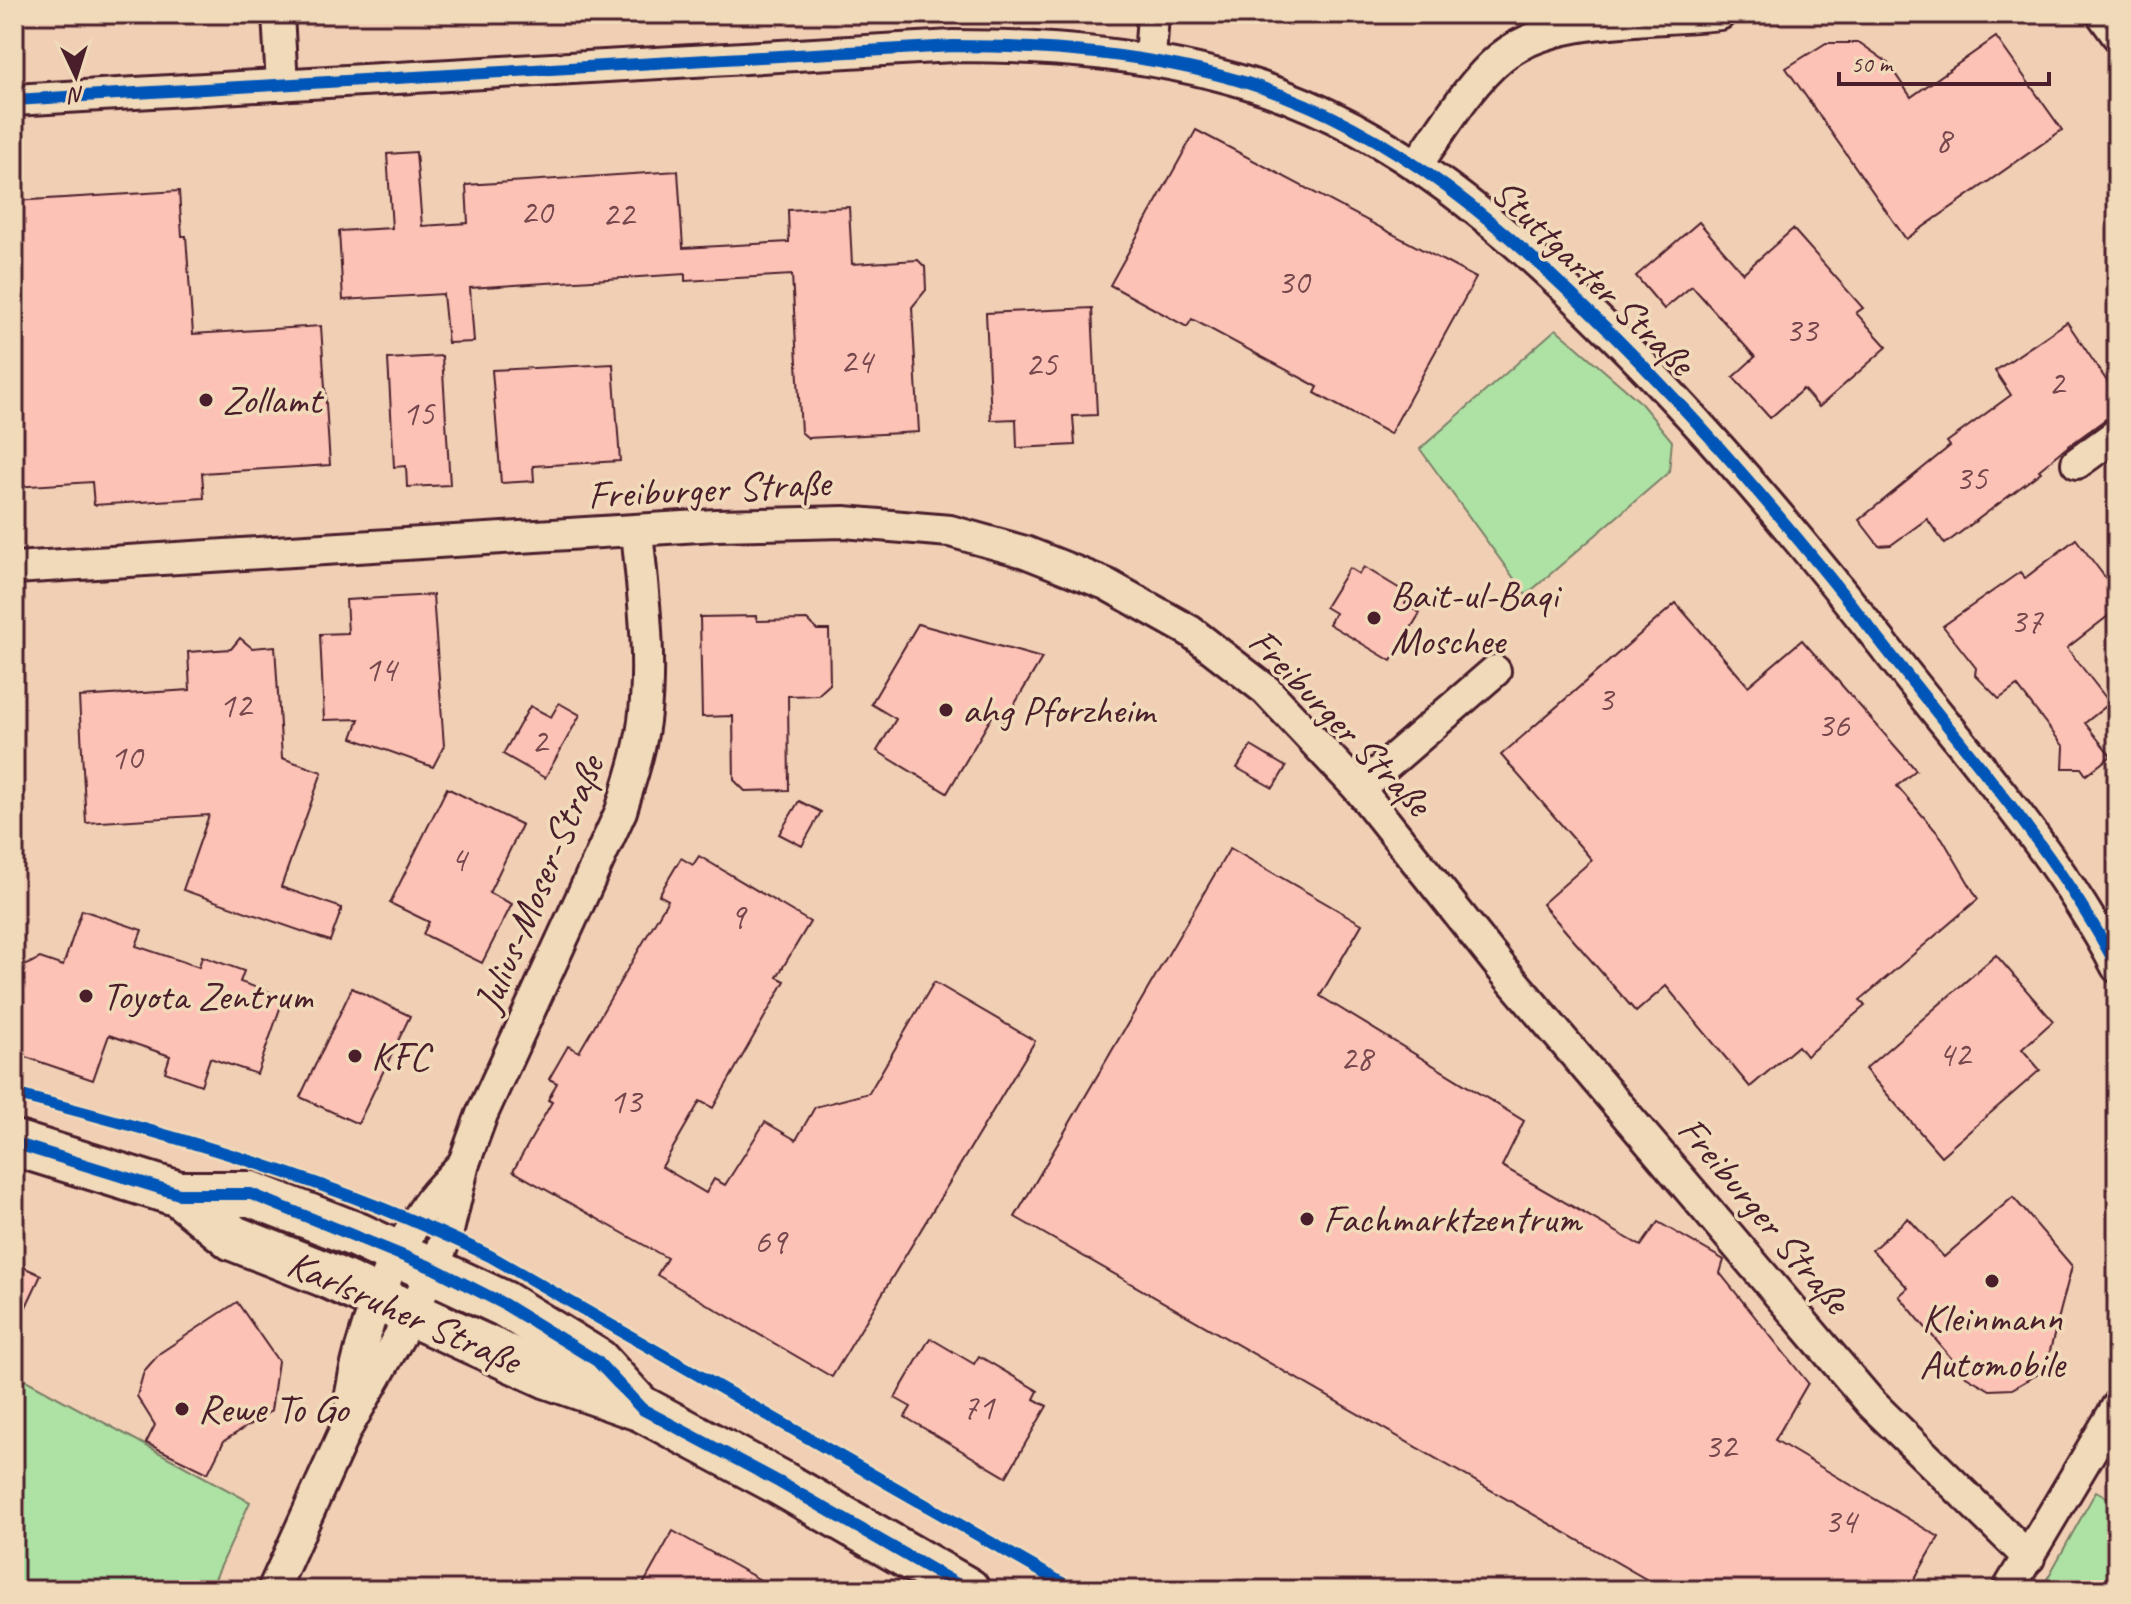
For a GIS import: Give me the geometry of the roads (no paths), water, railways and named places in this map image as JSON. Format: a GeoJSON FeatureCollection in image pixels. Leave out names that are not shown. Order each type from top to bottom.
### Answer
{"type":"FeatureCollection","features":[{"type":"Feature","properties":{"kind":"main road","name":"Karlsruher Straße"},"geometry":{"type":"LineString","coordinates":[[14,1143],[179,1194],[251,1194],[416,1261],[504,1304],[597,1361],[642,1409]]}},
{"type":"Feature","properties":{"kind":"main road","name":"Karlsruher Straße"},"geometry":{"type":"LineString","coordinates":[[179,1194],[233,1238],[395,1306],[548,1376],[642,1409],[779,1482],[967,1590]]}},
{"type":"Feature","properties":{"kind":"street"},"geometry":{"type":"LineString","coordinates":[[278,14],[282,85]]}},
{"type":"Feature","properties":{"kind":"street"},"geometry":{"type":"LineString","coordinates":[[1150,59],[1153,14]]}},
{"type":"Feature","properties":{"kind":"street"},"geometry":{"type":"LineString","coordinates":[[1417,164],[1502,56],[1539,37],[1581,26],[1720,14]]}},
{"type":"Feature","properties":{"kind":"street"},"geometry":{"type":"LineString","coordinates":[[2102,14],[2117,35]]}},
{"type":"Feature","properties":{"kind":"street","name":"Stuttgarter Straße"},"geometry":{"type":"LineString","coordinates":[[14,100],[953,46],[1063,49],[1150,59],[1248,83],[1288,99],[1417,164],[1474,206],[1538,260],[1657,379],[1733,462],[1867,624],[2034,840],[2101,936],[2117,967]]}},
{"type":"Feature","properties":{"kind":"street"},"geometry":{"type":"LineString","coordinates":[[2077,463],[2117,434]]}},
{"type":"Feature","properties":{"kind":"street","name":"Freiburger Straße"},"geometry":{"type":"LineString","coordinates":[[14,568],[793,521],[888,524],[950,531],[1063,566],[1148,606],[1228,658],[1266,690],[1359,789],[1504,971],[1871,1403],[2029,1558]]}},
{"type":"Feature","properties":{"kind":"street","name":"Julius-Moser-Straße"},"geometry":{"type":"LineString","coordinates":[[273,1590],[346,1429],[351,1392],[416,1261],[427,1204],[464,1163],[482,1114],[621,811],[644,725],[647,678],[637,531]]}},
{"type":"Feature","properties":{"kind":"street"},"geometry":{"type":"LineString","coordinates":[[1359,789],[1495,671]]}},
{"type":"Feature","properties":{"kind":"street"},"geometry":{"type":"LineString","coordinates":[[2008,1590],[2117,1407]]}},
{"type":"Feature","properties":{"kind":"place","name":"Zollamt"},"geometry":{"type":"Point","coordinates":[206,400]}},
{"type":"Feature","properties":{"kind":"place","name":"Bait-ul-Baqi Moschee"},"geometry":{"type":"Point","coordinates":[1374,618]}},
{"type":"Feature","properties":{"kind":"place","name":"ahg Pforzheim"},"geometry":{"type":"Point","coordinates":[946,710]}},
{"type":"Feature","properties":{"kind":"place","name":"Toyota Zentrum"},"geometry":{"type":"Point","coordinates":[86,996]}},
{"type":"Feature","properties":{"kind":"place","name":"KFC"},"geometry":{"type":"Point","coordinates":[355,1056]}},
{"type":"Feature","properties":{"kind":"place","name":"Fachmarktzentrum"},"geometry":{"type":"Point","coordinates":[1307,1219]}},
{"type":"Feature","properties":{"kind":"place","name":"Kleinmann Automobile"},"geometry":{"type":"Point","coordinates":[1992,1281]}},
{"type":"Feature","properties":{"kind":"place","name":"Rewe To Go"},"geometry":{"type":"Point","coordinates":[182,1409]}}]}
